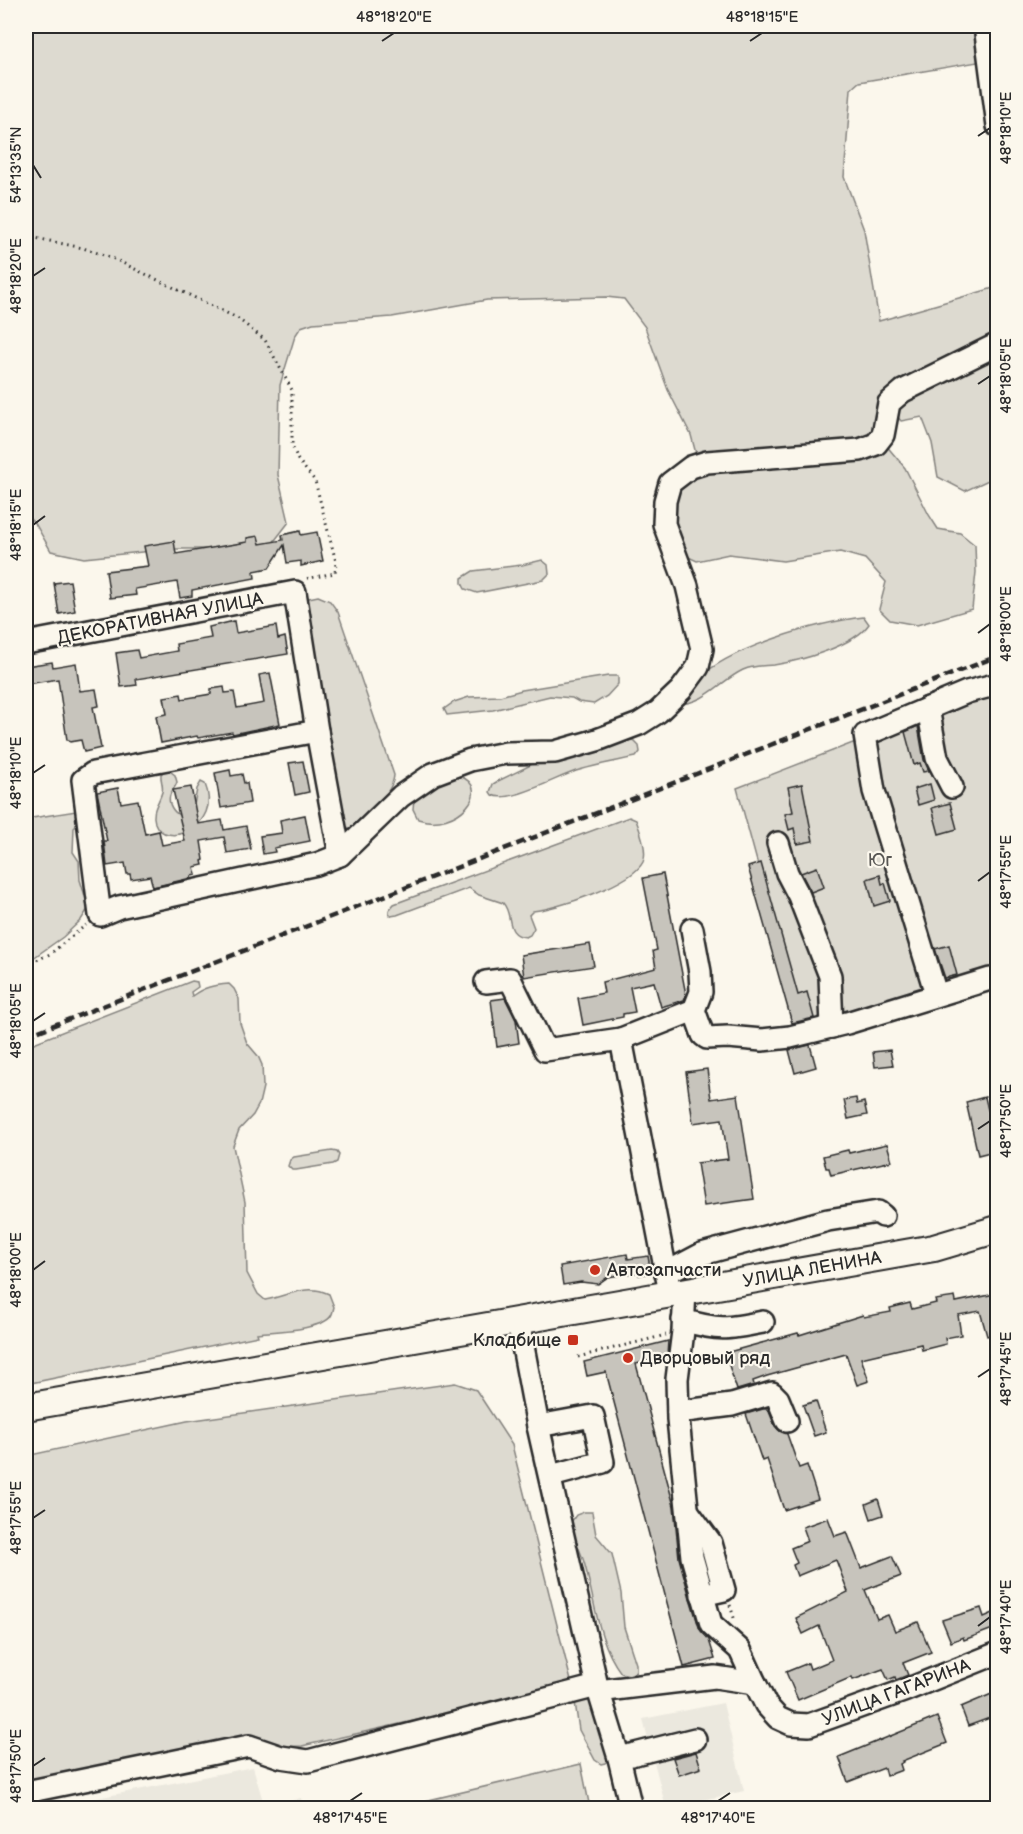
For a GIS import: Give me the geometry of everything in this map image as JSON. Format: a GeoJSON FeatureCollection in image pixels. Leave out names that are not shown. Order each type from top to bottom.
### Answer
{"type":"FeatureCollection","features":[{"type":"Feature","properties":{"kind":"main road","name":"УЛИЦА ЛЕНИНА"},"geometry":{"type":"LineString","coordinates":[[26,1407],[518,1320],[674,1285],[934,1248],[998,1229]]}},
{"type":"Feature","properties":{"kind":"street"},"geometry":{"type":"LineString","coordinates":[[985,26],[998,126]]}},
{"type":"Feature","properties":{"kind":"street"},"geometry":{"type":"LineString","coordinates":[[317,731],[93,772],[83,780],[99,915],[119,907],[317,864],[340,855],[401,796],[433,774],[470,760],[506,753],[555,752],[597,740],[639,724],[658,712],[681,690],[698,668],[702,649],[687,586],[664,524],[665,501],[670,483],[691,467],[707,462],[860,450],[876,444],[883,435],[889,403],[903,391],[998,344]]}},
{"type":"Feature","properties":{"kind":"street"},"geometry":{"type":"LineString","coordinates":[[295,592],[340,855]]}},
{"type":"Feature","properties":{"kind":"street","name":"ДЕКОРАТИВНАЯ УЛИЦА"},"geometry":{"type":"LineString","coordinates":[[26,643],[295,592]]}},
{"type":"Feature","properties":{"kind":"street"},"geometry":{"type":"LineString","coordinates":[[936,994],[874,792],[865,735],[967,692],[998,684]]}},
{"type":"Feature","properties":{"kind":"street"},"geometry":{"type":"LineString","coordinates":[[928,708],[937,758],[952,787]]}},
{"type":"Feature","properties":{"kind":"street"},"geometry":{"type":"LineString","coordinates":[[778,843],[787,873],[799,896],[830,976],[832,1027]]}},
{"type":"Feature","properties":{"kind":"street"},"geometry":{"type":"LineString","coordinates":[[692,930],[700,972],[701,992],[694,1010],[703,1035],[707,1038],[762,1040],[790,1037],[832,1027],[990,978]]}},
{"type":"Feature","properties":{"kind":"street"},"geometry":{"type":"LineString","coordinates":[[486,982],[510,979],[545,1050],[621,1039],[694,1010]]}},
{"type":"Feature","properties":{"kind":"street","name":"УЛИЦА ГАГАРИНА"},"geometry":{"type":"LineString","coordinates":[[621,1039],[683,1326],[676,1379],[678,1412],[692,1557],[711,1624],[740,1650],[766,1705],[778,1718],[791,1724],[809,1725],[906,1690],[998,1653]]}},
{"type":"Feature","properties":{"kind":"street"},"geometry":{"type":"LineString","coordinates":[[674,1285],[702,1254],[828,1220],[878,1212],[884,1216]]}},
{"type":"Feature","properties":{"kind":"street"},"geometry":{"type":"LineString","coordinates":[[518,1320],[538,1426],[598,1688],[619,1758],[631,1809]]}},
{"type":"Feature","properties":{"kind":"street"},"geometry":{"type":"LineString","coordinates":[[683,1326],[728,1329],[764,1322]]}},
{"type":"Feature","properties":{"kind":"street"},"geometry":{"type":"LineString","coordinates":[[678,1412],[732,1405],[772,1392],[778,1399],[787,1421]]}},
{"type":"Feature","properties":{"kind":"street"},"geometry":{"type":"LineString","coordinates":[[538,1426],[593,1416],[603,1461],[551,1476]]}},
{"type":"Feature","properties":{"kind":"street"},"geometry":{"type":"LineString","coordinates":[[26,1792],[249,1746],[281,1757],[308,1761],[598,1688],[715,1677],[755,1683]]}},
{"type":"Feature","properties":{"kind":"street"},"geometry":{"type":"LineString","coordinates":[[619,1758],[695,1739]]}},
{"type":"Feature","properties":{"kind":"path"},"geometry":{"type":"LineString","coordinates":[[26,236],[83,248],[110,257],[237,318],[265,340],[292,390],[292,445],[298,460],[315,481],[336,562],[335,573],[304,579],[295,592]]}},
{"type":"Feature","properties":{"kind":"path"},"geometry":{"type":"LineString","coordinates":[[26,965],[50,954],[99,915]]}},
{"type":"Feature","properties":{"kind":"path"},"geometry":{"type":"LineString","coordinates":[[578,1357],[683,1326]]}},
{"type":"Feature","properties":{"kind":"shaded area"},"geometry":{"type":"Polygon","coordinates":[[[723,1703],[744,1791],[666,1808],[643,1719],[723,1703]]]}},
{"type":"Feature","properties":{"kind":"shaded area"},"geometry":{"type":"Polygon","coordinates":[[[253,1767],[265,1808],[47,1808],[253,1767]]]}},
{"type":"Feature","properties":{"kind":"shaded area"},"geometry":{"type":"Polygon","coordinates":[[[301,1798],[304,1808],[265,1808],[301,1798]]]}},
{"type":"Feature","properties":{"kind":"green space"},"geometry":{"type":"Polygon","coordinates":[[[26,26],[980,26],[984,61],[859,82],[851,89],[844,177],[864,230],[879,321],[997,287],[997,340],[899,387],[875,432],[905,468],[938,529],[960,533],[975,545],[976,572],[972,609],[917,625],[890,620],[879,609],[886,582],[865,559],[840,552],[783,561],[729,554],[697,561],[684,555],[671,510],[674,489],[699,465],[691,435],[668,390],[645,327],[624,299],[606,297],[487,300],[392,317],[313,323],[301,327],[295,336],[280,385],[278,475],[289,522],[272,544],[239,549],[171,549],[84,558],[51,551],[36,525],[26,515],[26,26]]]}},
{"type":"Feature","properties":{"kind":"green space"},"geometry":{"type":"Polygon","coordinates":[[[997,354],[997,476],[965,491],[938,477],[932,443],[922,417],[901,421],[896,415],[901,406],[925,388],[997,354]]]}},
{"type":"Feature","properties":{"kind":"green space"},"geometry":{"type":"Polygon","coordinates":[[[542,560],[548,565],[549,574],[543,580],[477,593],[465,589],[462,583],[462,578],[473,571],[542,560]]]}},
{"type":"Feature","properties":{"kind":"green space"},"geometry":{"type":"Polygon","coordinates":[[[318,596],[330,601],[338,612],[394,775],[384,797],[350,828],[342,826],[304,605],[309,598],[318,596]]]}},
{"type":"Feature","properties":{"kind":"green space"},"geometry":{"type":"Polygon","coordinates":[[[864,617],[869,624],[862,632],[839,646],[798,660],[747,668],[705,696],[689,703],[679,704],[696,681],[710,669],[729,658],[775,638],[823,624],[864,617]]]}},
{"type":"Feature","properties":{"kind":"green space"},"geometry":{"type":"Polygon","coordinates":[[[618,676],[618,684],[607,696],[594,704],[579,702],[572,698],[550,696],[493,710],[447,715],[444,709],[454,702],[469,697],[500,696],[522,690],[618,676]]]}},
{"type":"Feature","properties":{"kind":"green space","name":"Юг"},"geometry":{"type":"Polygon","coordinates":[[[997,698],[997,986],[806,1042],[737,788],[961,701],[997,698]]]}},
{"type":"Feature","properties":{"kind":"green space"},"geometry":{"type":"Polygon","coordinates":[[[626,740],[634,741],[639,746],[640,752],[636,757],[576,771],[534,789],[510,796],[500,797],[490,792],[493,784],[539,761],[585,754],[626,740]]]}},
{"type":"Feature","properties":{"kind":"green space"},"geometry":{"type":"Polygon","coordinates":[[[167,769],[175,775],[177,782],[169,802],[178,815],[181,816],[193,810],[197,789],[201,782],[205,784],[208,799],[206,812],[199,822],[190,830],[180,834],[160,831],[154,818],[162,790],[161,774],[167,769]]]}},
{"type":"Feature","properties":{"kind":"green space"},"geometry":{"type":"Polygon","coordinates":[[[459,776],[469,782],[473,790],[467,807],[446,819],[432,821],[418,819],[413,809],[414,799],[447,777],[459,776]]]}},
{"type":"Feature","properties":{"kind":"green space"},"geometry":{"type":"Polygon","coordinates":[[[76,811],[79,823],[74,828],[73,852],[79,861],[80,880],[88,909],[81,920],[63,937],[26,963],[26,819],[76,811]]]}},
{"type":"Feature","properties":{"kind":"green space"},"geometry":{"type":"Polygon","coordinates":[[[629,817],[636,820],[641,835],[644,847],[643,862],[625,879],[610,887],[559,906],[533,911],[529,915],[534,928],[526,937],[515,933],[512,929],[503,903],[479,895],[469,888],[397,915],[389,914],[394,904],[629,817]]]}},
{"type":"Feature","properties":{"kind":"green space"},"geometry":{"type":"Polygon","coordinates":[[[192,981],[197,982],[198,987],[191,992],[192,996],[219,985],[229,984],[234,989],[239,999],[240,1023],[247,1043],[262,1065],[263,1087],[259,1104],[253,1115],[239,1130],[233,1146],[245,1202],[247,1273],[258,1294],[265,1300],[305,1290],[329,1294],[334,1307],[332,1314],[326,1321],[308,1327],[257,1333],[258,1336],[26,1384],[26,1046],[192,981]]]}},
{"type":"Feature","properties":{"kind":"green space"},"geometry":{"type":"Polygon","coordinates":[[[332,1151],[339,1155],[337,1162],[333,1164],[296,1170],[288,1166],[294,1157],[332,1151]]]}},
{"type":"Feature","properties":{"kind":"green space"},"geometry":{"type":"Polygon","coordinates":[[[455,1383],[476,1390],[512,1445],[572,1685],[302,1746],[275,1747],[253,1736],[26,1785],[26,1456],[187,1421],[455,1383]]]}},
{"type":"Feature","properties":{"kind":"green space"},"geometry":{"type":"Polygon","coordinates":[[[592,1512],[596,1535],[612,1554],[621,1593],[624,1627],[636,1664],[636,1672],[629,1675],[621,1673],[607,1648],[584,1562],[573,1532],[571,1522],[576,1515],[592,1512]]]}},
{"type":"Feature","properties":{"kind":"green space"},"geometry":{"type":"Polygon","coordinates":[[[591,1695],[610,1758],[601,1764],[595,1760],[579,1730],[575,1702],[591,1695]]]}},
{"type":"Feature","properties":{"kind":"green space"},"geometry":{"type":"Polygon","coordinates":[[[581,1764],[590,1808],[395,1808],[581,1764]]]}},
{"type":"Feature","properties":{"kind":"building"},"geometry":{"type":"Polygon","coordinates":[[[300,531],[301,535],[317,532],[323,561],[301,566],[301,561],[287,563],[284,545],[269,568],[254,571],[255,578],[192,590],[192,596],[180,598],[177,582],[135,589],[136,595],[110,598],[106,571],[148,566],[144,546],[174,541],[176,554],[247,542],[247,538],[258,536],[260,544],[283,540],[282,535],[300,531]]]}},
{"type":"Feature","properties":{"kind":"building"},"geometry":{"type":"Polygon","coordinates":[[[70,581],[75,611],[59,614],[54,583],[70,581]]]}},
{"type":"Feature","properties":{"kind":"building"},"geometry":{"type":"Polygon","coordinates":[[[234,621],[236,633],[276,626],[278,639],[285,637],[288,654],[136,679],[137,685],[121,687],[116,653],[137,650],[139,658],[177,651],[176,644],[211,638],[209,627],[234,621]]]}},
{"type":"Feature","properties":{"kind":"building"},"geometry":{"type":"Polygon","coordinates":[[[52,662],[53,667],[76,663],[80,691],[96,689],[99,706],[93,707],[101,748],[84,752],[81,740],[70,742],[67,740],[58,679],[26,684],[26,666],[52,662]]]}},
{"type":"Feature","properties":{"kind":"building"},"geometry":{"type":"Polygon","coordinates":[[[270,673],[280,724],[233,734],[232,732],[198,738],[197,736],[161,743],[156,716],[167,714],[164,697],[181,694],[182,699],[211,694],[211,689],[224,687],[225,693],[234,692],[237,708],[264,703],[259,675],[270,673]]]}},
{"type":"Feature","properties":{"kind":"building"},"geometry":{"type":"Polygon","coordinates":[[[918,726],[924,760],[929,771],[923,772],[920,763],[914,765],[905,732],[918,726]]]}},
{"type":"Feature","properties":{"kind":"building"},"geometry":{"type":"Polygon","coordinates":[[[303,761],[309,792],[295,795],[289,763],[303,761]]]}},
{"type":"Feature","properties":{"kind":"building"},"geometry":{"type":"Polygon","coordinates":[[[230,770],[231,776],[242,774],[244,783],[247,783],[250,803],[221,808],[215,773],[230,770]]]}},
{"type":"Feature","properties":{"kind":"building"},"geometry":{"type":"Polygon","coordinates":[[[802,784],[813,841],[797,844],[794,828],[789,830],[785,814],[793,812],[788,787],[802,784]]]}},
{"type":"Feature","properties":{"kind":"building"},"geometry":{"type":"Polygon","coordinates":[[[930,784],[934,800],[918,805],[914,789],[930,784]]]}},
{"type":"Feature","properties":{"kind":"building"},"geometry":{"type":"Polygon","coordinates":[[[191,787],[198,824],[222,820],[224,830],[246,826],[251,849],[227,853],[224,837],[201,841],[204,860],[203,865],[194,867],[196,875],[153,887],[150,876],[131,879],[130,874],[127,874],[125,863],[107,866],[104,841],[107,841],[97,792],[118,788],[121,803],[138,800],[145,834],[159,831],[162,845],[185,841],[173,790],[191,787]]]}},
{"type":"Feature","properties":{"kind":"building"},"geometry":{"type":"Polygon","coordinates":[[[950,803],[957,829],[939,834],[932,808],[950,803]]]}},
{"type":"Feature","properties":{"kind":"building"},"geometry":{"type":"Polygon","coordinates":[[[305,815],[310,841],[274,848],[275,852],[263,854],[260,836],[282,833],[280,820],[305,815]]]}},
{"type":"Feature","properties":{"kind":"building"},"geometry":{"type":"Polygon","coordinates":[[[761,863],[798,995],[807,992],[814,1018],[792,1023],[748,867],[761,863]]]}},
{"type":"Feature","properties":{"kind":"building"},"geometry":{"type":"Polygon","coordinates":[[[817,867],[824,887],[811,892],[801,873],[817,867]]]}},
{"type":"Feature","properties":{"kind":"building"},"geometry":{"type":"Polygon","coordinates":[[[663,874],[686,995],[684,1000],[661,1007],[654,982],[630,987],[635,1012],[623,1014],[623,1017],[583,1025],[578,998],[604,993],[602,982],[656,968],[653,951],[657,950],[643,878],[663,874]]]}},
{"type":"Feature","properties":{"kind":"building"},"geometry":{"type":"Polygon","coordinates":[[[880,875],[890,901],[874,906],[867,879],[880,875]]]}},
{"type":"Feature","properties":{"kind":"building"},"geometry":{"type":"Polygon","coordinates":[[[590,944],[594,966],[524,977],[521,955],[590,944]]]}},
{"type":"Feature","properties":{"kind":"building"},"geometry":{"type":"Polygon","coordinates":[[[949,945],[957,975],[945,978],[935,949],[949,945]]]}},
{"type":"Feature","properties":{"kind":"building"},"geometry":{"type":"Polygon","coordinates":[[[505,998],[516,1020],[519,1043],[497,1047],[491,1000],[505,998]]]}},
{"type":"Feature","properties":{"kind":"building"},"geometry":{"type":"Polygon","coordinates":[[[810,1045],[816,1067],[795,1073],[789,1050],[810,1045]]]}},
{"type":"Feature","properties":{"kind":"building"},"geometry":{"type":"Polygon","coordinates":[[[890,1050],[893,1065],[875,1067],[873,1052],[890,1050]]]}},
{"type":"Feature","properties":{"kind":"building"},"geometry":{"type":"Polygon","coordinates":[[[707,1069],[711,1099],[738,1095],[754,1199],[704,1206],[697,1163],[728,1159],[722,1119],[693,1123],[686,1072],[707,1069]]]}},
{"type":"Feature","properties":{"kind":"building"},"geometry":{"type":"Polygon","coordinates":[[[985,1097],[998,1150],[978,1155],[966,1102],[985,1097]]]}},
{"type":"Feature","properties":{"kind":"building"},"geometry":{"type":"Polygon","coordinates":[[[856,1098],[857,1104],[864,1102],[867,1115],[848,1119],[844,1100],[856,1098]]]}},
{"type":"Feature","properties":{"kind":"building"},"geometry":{"type":"Polygon","coordinates":[[[887,1144],[892,1161],[831,1175],[829,1168],[826,1168],[823,1156],[848,1150],[849,1153],[887,1144]]]}},
{"type":"Feature","properties":{"kind":"building","name":"Автозапчасти"},"geometry":{"type":"Polygon","coordinates":[[[627,1254],[628,1259],[648,1256],[651,1273],[639,1275],[639,1272],[608,1277],[598,1284],[581,1282],[563,1285],[560,1266],[627,1254]]]}},
{"type":"Feature","properties":{"kind":"building"},"geometry":{"type":"Polygon","coordinates":[[[995,1294],[998,1307],[998,1334],[987,1336],[980,1311],[958,1315],[961,1335],[945,1338],[946,1344],[922,1350],[921,1344],[861,1358],[869,1381],[857,1385],[846,1354],[767,1376],[753,1381],[754,1385],[737,1390],[725,1353],[798,1333],[799,1335],[863,1315],[864,1317],[891,1312],[890,1308],[910,1303],[912,1309],[936,1303],[935,1300],[955,1297],[956,1302],[995,1294]]]}},
{"type":"Feature","properties":{"kind":"building"},"geometry":{"type":"Polygon","coordinates":[[[668,1341],[667,1356],[636,1364],[674,1506],[679,1558],[699,1627],[709,1640],[715,1659],[684,1667],[606,1372],[587,1376],[584,1362],[668,1341]]]}},
{"type":"Feature","properties":{"kind":"building"},"geometry":{"type":"Polygon","coordinates":[[[816,1401],[826,1432],[814,1436],[803,1405],[816,1401]]]}},
{"type":"Feature","properties":{"kind":"building"},"geometry":{"type":"Polygon","coordinates":[[[768,1409],[775,1426],[787,1434],[799,1468],[807,1465],[818,1499],[784,1510],[767,1459],[762,1461],[746,1414],[768,1409]]]}},
{"type":"Feature","properties":{"kind":"building"},"geometry":{"type":"Polygon","coordinates":[[[878,1499],[883,1515],[871,1519],[866,1504],[878,1499]]]}},
{"type":"Feature","properties":{"kind":"building"},"geometry":{"type":"Polygon","coordinates":[[[828,1518],[835,1536],[847,1532],[861,1568],[892,1556],[901,1576],[865,1590],[877,1619],[888,1615],[895,1631],[918,1622],[931,1652],[903,1663],[908,1675],[896,1680],[895,1677],[888,1680],[883,1669],[853,1680],[852,1677],[798,1700],[786,1672],[808,1663],[810,1669],[832,1660],[819,1626],[803,1634],[796,1618],[848,1592],[836,1560],[797,1576],[793,1565],[797,1563],[791,1548],[808,1541],[803,1527],[828,1518]]]}},
{"type":"Feature","properties":{"kind":"building"},"geometry":{"type":"Polygon","coordinates":[[[981,1608],[984,1617],[998,1611],[998,1627],[964,1640],[963,1637],[951,1642],[942,1620],[981,1608]]]}},
{"type":"Feature","properties":{"kind":"building"},"geometry":{"type":"Polygon","coordinates":[[[994,1693],[998,1701],[998,1715],[968,1726],[961,1707],[994,1693]]]}},
{"type":"Feature","properties":{"kind":"building"},"geometry":{"type":"Polygon","coordinates":[[[937,1717],[947,1743],[902,1761],[900,1764],[902,1770],[886,1776],[884,1768],[848,1782],[839,1757],[937,1717]]]}},
{"type":"Feature","properties":{"kind":"building"},"geometry":{"type":"Polygon","coordinates":[[[696,1752],[701,1768],[679,1775],[673,1758],[696,1752]]]}},
{"type":"Feature","properties":{"kind":"railway"},"geometry":{"type":"LineString","coordinates":[[26,1036],[998,656]]}},
{"type":"Feature","properties":{"kind":"place","name":"Автозапчасти"},"geometry":{"type":"Point","coordinates":[595,1270]}},
{"type":"Feature","properties":{"kind":"place","name":"Кладбище"},"geometry":{"type":"Point","coordinates":[573,1340]}},
{"type":"Feature","properties":{"kind":"place","name":"Дворцовый ряд"},"geometry":{"type":"Point","coordinates":[628,1358]}}]}
